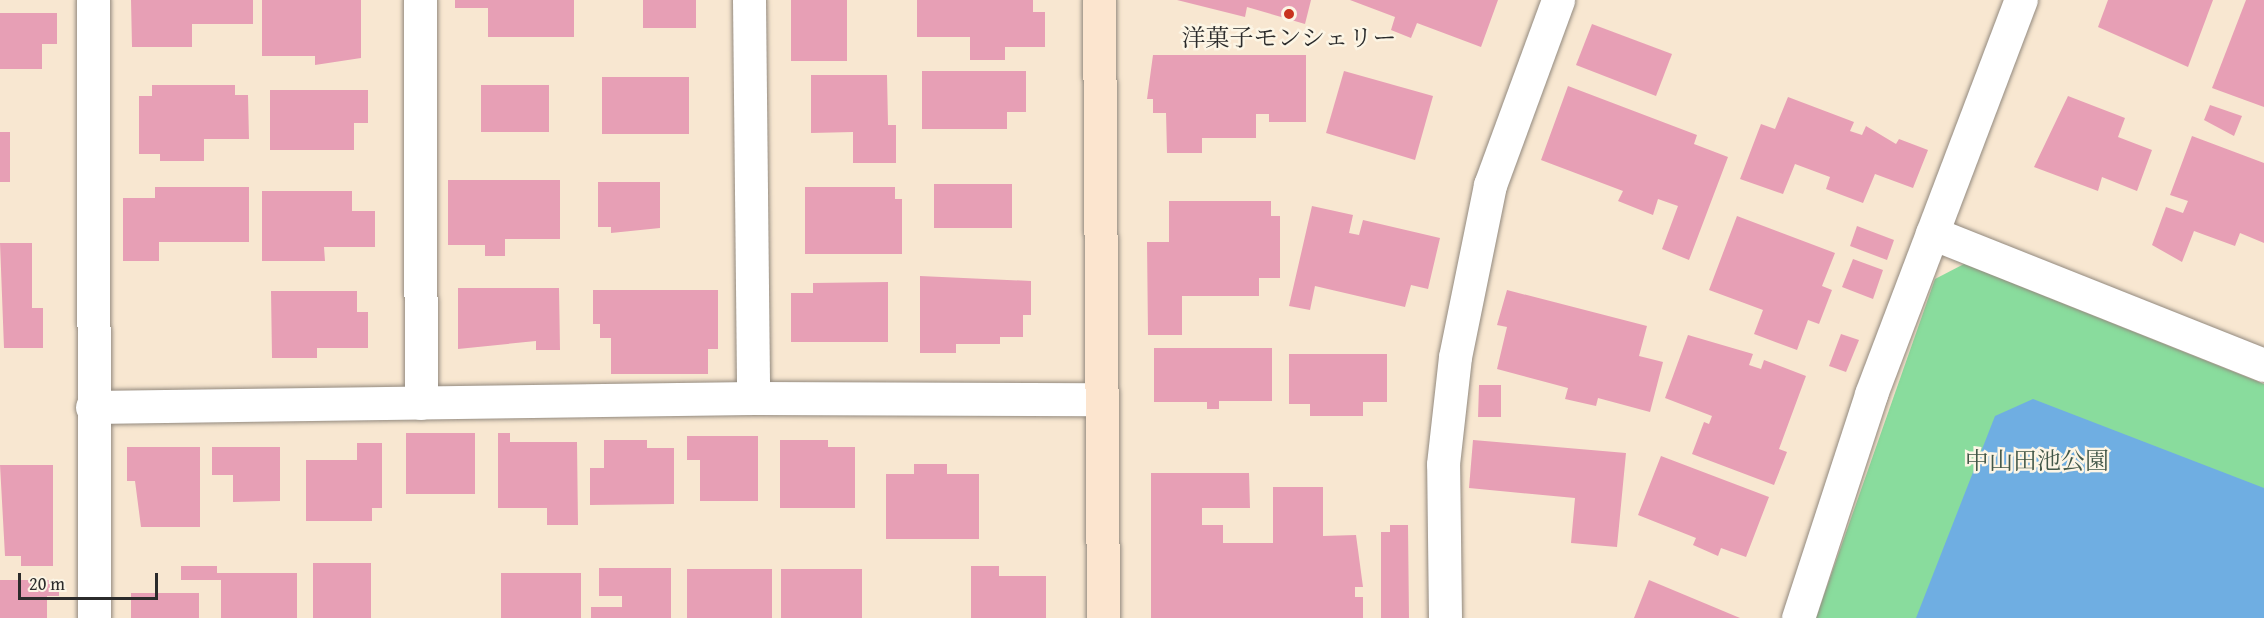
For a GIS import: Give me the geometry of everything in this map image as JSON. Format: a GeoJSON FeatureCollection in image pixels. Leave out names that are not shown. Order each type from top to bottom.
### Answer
{"type":"FeatureCollection","features":[{"type":"Feature","properties":{"kind":"street"},"geometry":{"type":"LineString","coordinates":[[93,0],[94,618]]}},
{"type":"Feature","properties":{"kind":"street"},"geometry":{"type":"LineString","coordinates":[[420,0],[421,403]]}},
{"type":"Feature","properties":{"kind":"street"},"geometry":{"type":"LineString","coordinates":[[749,0],[753,398]]}},
{"type":"Feature","properties":{"kind":"street"},"geometry":{"type":"LineString","coordinates":[[1099,0],[1103,618]]}},
{"type":"Feature","properties":{"kind":"street"},"geometry":{"type":"LineString","coordinates":[[1445,618],[1443,464],[1455,357],[1490,185],[1558,0]]}},
{"type":"Feature","properties":{"kind":"street"},"geometry":{"type":"LineString","coordinates":[[1798,618],[1871,394],[2021,0]]}},
{"type":"Feature","properties":{"kind":"street"},"geometry":{"type":"LineString","coordinates":[[1932,233],[2264,365]]}},
{"type":"Feature","properties":{"kind":"street"},"geometry":{"type":"LineString","coordinates":[[92,407],[753,398],[1101,399]]}},
{"type":"Feature","properties":{"kind":"green space","name":"中山田池公園"},"geometry":{"type":"Polygon","coordinates":[[[1964,264],[2264,384],[2264,618],[1816,618],[1935,279],[1964,264]]]}},
{"type":"Feature","properties":{"kind":"water"},"geometry":{"type":"Polygon","coordinates":[[[2033,399],[2264,488],[2264,618],[1916,618],[1995,416],[2033,399]]]}},
{"type":"Feature","properties":{"kind":"building"},"geometry":{"type":"Polygon","coordinates":[[[131,0],[253,0],[253,24],[192,24],[192,47],[132,47],[131,0]]]}},
{"type":"Feature","properties":{"kind":"building"},"geometry":{"type":"Polygon","coordinates":[[[262,0],[361,0],[361,58],[315,65],[315,56],[262,56],[262,0]]]}},
{"type":"Feature","properties":{"kind":"building"},"geometry":{"type":"Polygon","coordinates":[[[455,0],[574,0],[574,37],[488,37],[488,8],[455,8],[455,0]]]}},
{"type":"Feature","properties":{"kind":"building"},"geometry":{"type":"Polygon","coordinates":[[[643,0],[696,0],[696,28],[643,28],[643,0]]]}},
{"type":"Feature","properties":{"kind":"building"},"geometry":{"type":"Polygon","coordinates":[[[791,0],[847,0],[847,61],[791,61],[791,0]]]}},
{"type":"Feature","properties":{"kind":"building"},"geometry":{"type":"Polygon","coordinates":[[[917,0],[1033,0],[1033,12],[1045,12],[1045,47],[1005,47],[1005,60],[970,60],[970,37],[917,37],[917,0]]]}},
{"type":"Feature","properties":{"kind":"building","name":"洋菓子モンシェリー"},"geometry":{"type":"Polygon","coordinates":[[[1177,0],[1311,0],[1305,24],[1247,7],[1245,17],[1177,0]]]}},
{"type":"Feature","properties":{"kind":"building"},"geometry":{"type":"Polygon","coordinates":[[[1350,0],[1498,0],[1481,47],[1417,23],[1411,38],[1391,30],[1395,17],[1350,0]]]}},
{"type":"Feature","properties":{"kind":"building"},"geometry":{"type":"Polygon","coordinates":[[[2108,0],[2213,0],[2188,67],[2098,27],[2108,0]]]}},
{"type":"Feature","properties":{"kind":"building"},"geometry":{"type":"Polygon","coordinates":[[[2246,0],[2264,0],[2264,107],[2212,88],[2246,0]]]}},
{"type":"Feature","properties":{"kind":"building"},"geometry":{"type":"Polygon","coordinates":[[[0,13],[57,13],[57,44],[42,44],[42,69],[0,69],[0,13]]]}},
{"type":"Feature","properties":{"kind":"building"},"geometry":{"type":"Polygon","coordinates":[[[1592,24],[1672,54],[1656,96],[1576,65],[1592,24]]]}},
{"type":"Feature","properties":{"kind":"building"},"geometry":{"type":"Polygon","coordinates":[[[1153,55],[1306,55],[1306,122],[1269,122],[1269,114],[1256,114],[1256,138],[1202,138],[1202,153],[1167,153],[1166,113],[1153,113],[1153,99],[1147,99],[1153,55]]]}},
{"type":"Feature","properties":{"kind":"building"},"geometry":{"type":"Polygon","coordinates":[[[922,71],[1026,71],[1026,112],[1007,112],[1007,129],[922,129],[922,71]]]}},
{"type":"Feature","properties":{"kind":"building"},"geometry":{"type":"Polygon","coordinates":[[[1344,71],[1433,96],[1415,160],[1326,133],[1344,71]]]}},
{"type":"Feature","properties":{"kind":"building"},"geometry":{"type":"Polygon","coordinates":[[[811,75],[887,75],[888,125],[896,125],[896,163],[853,163],[853,132],[811,133],[811,75]]]}},
{"type":"Feature","properties":{"kind":"building"},"geometry":{"type":"Polygon","coordinates":[[[602,77],[689,77],[689,134],[602,134],[602,77]]]}},
{"type":"Feature","properties":{"kind":"building"},"geometry":{"type":"Polygon","coordinates":[[[152,85],[235,85],[235,95],[248,95],[249,139],[204,139],[204,161],[160,161],[160,154],[139,154],[139,96],[152,96],[152,85]]]}},
{"type":"Feature","properties":{"kind":"building"},"geometry":{"type":"Polygon","coordinates":[[[481,85],[549,85],[549,132],[481,132],[481,85]]]}},
{"type":"Feature","properties":{"kind":"building"},"geometry":{"type":"Polygon","coordinates":[[[1568,86],[1697,135],[1694,144],[1728,157],[1689,260],[1662,249],[1678,206],[1658,199],[1653,215],[1618,201],[1623,191],[1541,160],[1568,86]]]}},
{"type":"Feature","properties":{"kind":"building"},"geometry":{"type":"Polygon","coordinates":[[[270,90],[368,90],[368,123],[354,123],[354,150],[270,150],[270,90]]]}},
{"type":"Feature","properties":{"kind":"building"},"geometry":{"type":"Polygon","coordinates":[[[2068,96],[2125,118],[2118,137],[2152,150],[2137,191],[2102,177],[2098,191],[2034,167],[2068,96]]]}},
{"type":"Feature","properties":{"kind":"building"},"geometry":{"type":"Polygon","coordinates":[[[1788,97],[1854,122],[1850,131],[1862,135],[1866,126],[1896,144],[1899,139],[1928,150],[1913,188],[1875,174],[1863,203],[1826,189],[1830,177],[1795,164],[1783,194],[1740,179],[1761,124],[1775,129],[1788,97]]]}},
{"type":"Feature","properties":{"kind":"building"},"geometry":{"type":"Polygon","coordinates":[[[2210,105],[2242,116],[2234,136],[2204,120],[2210,105]]]}},
{"type":"Feature","properties":{"kind":"building"},"geometry":{"type":"Polygon","coordinates":[[[0,132],[10,132],[10,182],[0,182],[0,132]]]}},
{"type":"Feature","properties":{"kind":"building"},"geometry":{"type":"Polygon","coordinates":[[[2192,136],[2264,163],[2264,243],[2240,233],[2235,246],[2194,231],[2182,262],[2152,245],[2166,207],[2183,213],[2188,201],[2170,195],[2192,136]]]}},
{"type":"Feature","properties":{"kind":"building"},"geometry":{"type":"Polygon","coordinates":[[[448,180],[560,180],[560,239],[505,239],[505,256],[485,256],[485,245],[448,245],[448,180]]]}},
{"type":"Feature","properties":{"kind":"building"},"geometry":{"type":"Polygon","coordinates":[[[598,182],[660,182],[660,228],[611,233],[611,227],[598,227],[598,182]]]}},
{"type":"Feature","properties":{"kind":"building"},"geometry":{"type":"Polygon","coordinates":[[[934,184],[1012,184],[1012,228],[934,228],[934,184]]]}},
{"type":"Feature","properties":{"kind":"building"},"geometry":{"type":"Polygon","coordinates":[[[155,187],[249,187],[249,242],[159,242],[159,261],[123,261],[123,198],[155,198],[155,187]]]}},
{"type":"Feature","properties":{"kind":"building"},"geometry":{"type":"Polygon","coordinates":[[[805,187],[895,187],[895,199],[902,199],[902,254],[805,254],[805,187]]]}},
{"type":"Feature","properties":{"kind":"building"},"geometry":{"type":"Polygon","coordinates":[[[262,191],[352,191],[352,211],[375,211],[375,247],[324,247],[325,261],[262,261],[262,191]]]}},
{"type":"Feature","properties":{"kind":"building"},"geometry":{"type":"Polygon","coordinates":[[[1169,201],[1271,201],[1271,216],[1280,216],[1280,278],[1259,278],[1259,296],[1182,296],[1182,335],[1148,335],[1147,242],[1169,242],[1169,201]]]}},
{"type":"Feature","properties":{"kind":"building"},"geometry":{"type":"Polygon","coordinates":[[[1312,206],[1353,215],[1349,233],[1359,235],[1363,220],[1440,238],[1428,289],[1411,285],[1405,307],[1315,286],[1310,310],[1289,306],[1312,206]]]}},
{"type":"Feature","properties":{"kind":"building"},"geometry":{"type":"Polygon","coordinates":[[[1737,216],[1835,253],[1822,286],[1832,290],[1819,324],[1808,320],[1797,350],[1754,334],[1763,310],[1709,290],[1737,216]]]}},
{"type":"Feature","properties":{"kind":"building"},"geometry":{"type":"Polygon","coordinates":[[[1857,226],[1894,240],[1887,260],[1850,246],[1857,226]]]}},
{"type":"Feature","properties":{"kind":"building"},"geometry":{"type":"Polygon","coordinates":[[[0,243],[32,243],[32,308],[43,308],[43,348],[4,348],[0,243]]]}},
{"type":"Feature","properties":{"kind":"building"},"geometry":{"type":"Polygon","coordinates":[[[1853,259],[1883,270],[1873,299],[1842,287],[1853,259]]]}},
{"type":"Feature","properties":{"kind":"building"},"geometry":{"type":"Polygon","coordinates":[[[920,276],[1031,281],[1031,315],[1023,315],[1023,337],[1000,337],[1000,344],[956,344],[956,353],[920,353],[920,276]]]}},
{"type":"Feature","properties":{"kind":"building"},"geometry":{"type":"Polygon","coordinates":[[[888,282],[888,342],[791,342],[791,293],[813,293],[813,283],[888,282]]]}},
{"type":"Feature","properties":{"kind":"building"},"geometry":{"type":"Polygon","coordinates":[[[458,288],[559,288],[560,350],[536,350],[536,341],[458,349],[458,288]]]}},
{"type":"Feature","properties":{"kind":"building"},"geometry":{"type":"Polygon","coordinates":[[[593,290],[718,290],[718,349],[708,349],[708,374],[611,374],[611,338],[600,338],[600,324],[593,324],[593,290]]]}},
{"type":"Feature","properties":{"kind":"building"},"geometry":{"type":"Polygon","coordinates":[[[1507,290],[1647,326],[1639,356],[1663,362],[1650,412],[1598,398],[1596,406],[1565,399],[1568,388],[1497,369],[1507,327],[1497,325],[1507,290]]]}},
{"type":"Feature","properties":{"kind":"building"},"geometry":{"type":"Polygon","coordinates":[[[271,291],[357,291],[357,312],[368,312],[368,348],[317,348],[317,358],[272,358],[271,291]]]}},
{"type":"Feature","properties":{"kind":"building"},"geometry":{"type":"Polygon","coordinates":[[[1841,334],[1859,340],[1846,372],[1829,366],[1841,334]]]}},
{"type":"Feature","properties":{"kind":"building"},"geometry":{"type":"Polygon","coordinates":[[[1688,335],[1753,354],[1749,365],[1761,369],[1764,360],[1806,376],[1779,449],[1787,452],[1774,485],[1692,454],[1704,422],[1709,424],[1712,416],[1665,398],[1688,335]]]}},
{"type":"Feature","properties":{"kind":"building"},"geometry":{"type":"Polygon","coordinates":[[[1154,348],[1272,348],[1272,401],[1219,401],[1219,409],[1207,409],[1207,402],[1154,402],[1154,348]]]}},
{"type":"Feature","properties":{"kind":"building"},"geometry":{"type":"Polygon","coordinates":[[[1289,354],[1387,354],[1387,402],[1363,402],[1363,416],[1310,416],[1310,404],[1289,404],[1289,354]]]}},
{"type":"Feature","properties":{"kind":"building"},"geometry":{"type":"Polygon","coordinates":[[[1479,385],[1501,385],[1501,417],[1478,417],[1479,385]]]}},
{"type":"Feature","properties":{"kind":"building"},"geometry":{"type":"Polygon","coordinates":[[[406,433],[475,433],[475,494],[406,494],[406,433]]]}},
{"type":"Feature","properties":{"kind":"building"},"geometry":{"type":"Polygon","coordinates":[[[498,433],[510,433],[510,442],[577,442],[578,525],[547,525],[547,508],[498,508],[498,433]]]}},
{"type":"Feature","properties":{"kind":"building"},"geometry":{"type":"Polygon","coordinates":[[[687,436],[758,436],[758,501],[700,501],[700,460],[687,460],[687,436]]]}},
{"type":"Feature","properties":{"kind":"building"},"geometry":{"type":"Polygon","coordinates":[[[604,440],[647,440],[647,448],[674,448],[674,504],[590,505],[590,468],[604,468],[604,440]]]}},
{"type":"Feature","properties":{"kind":"building"},"geometry":{"type":"Polygon","coordinates":[[[780,440],[828,440],[828,447],[855,447],[855,508],[780,508],[780,440]]]}},
{"type":"Feature","properties":{"kind":"building"},"geometry":{"type":"Polygon","coordinates":[[[1473,440],[1626,453],[1617,547],[1571,543],[1575,498],[1469,488],[1473,440]]]}},
{"type":"Feature","properties":{"kind":"building"},"geometry":{"type":"Polygon","coordinates":[[[357,443],[382,443],[382,508],[372,508],[372,521],[306,521],[306,460],[357,460],[357,443]]]}},
{"type":"Feature","properties":{"kind":"building"},"geometry":{"type":"Polygon","coordinates":[[[127,447],[200,447],[200,527],[141,527],[135,481],[127,481],[127,447]]]}},
{"type":"Feature","properties":{"kind":"building"},"geometry":{"type":"Polygon","coordinates":[[[212,447],[280,447],[280,501],[233,502],[233,475],[212,475],[212,447]]]}},
{"type":"Feature","properties":{"kind":"building"},"geometry":{"type":"Polygon","coordinates":[[[1661,456],[1769,497],[1746,557],[1721,548],[1718,556],[1693,545],[1696,538],[1638,515],[1661,456]]]}},
{"type":"Feature","properties":{"kind":"building"},"geometry":{"type":"Polygon","coordinates":[[[914,464],[947,464],[947,474],[979,474],[979,539],[886,539],[886,474],[914,474],[914,464]]]}},
{"type":"Feature","properties":{"kind":"building"},"geometry":{"type":"Polygon","coordinates":[[[0,465],[53,465],[53,566],[21,566],[21,556],[5,556],[0,465]]]}},
{"type":"Feature","properties":{"kind":"building"},"geometry":{"type":"Polygon","coordinates":[[[1151,473],[1249,473],[1250,508],[1202,508],[1202,525],[1223,525],[1223,543],[1273,543],[1273,487],[1323,487],[1323,536],[1356,535],[1363,587],[1355,587],[1355,597],[1363,597],[1363,618],[1151,618],[1151,473]]]}},
{"type":"Feature","properties":{"kind":"building"},"geometry":{"type":"Polygon","coordinates":[[[1390,525],[1408,525],[1409,618],[1381,618],[1381,532],[1390,532],[1390,525]]]}},
{"type":"Feature","properties":{"kind":"building"},"geometry":{"type":"Polygon","coordinates":[[[313,563],[371,563],[371,618],[313,618],[313,563]]]}},
{"type":"Feature","properties":{"kind":"building"},"geometry":{"type":"Polygon","coordinates":[[[181,566],[217,566],[217,573],[297,573],[297,618],[221,618],[221,580],[181,580],[181,566]]]}},
{"type":"Feature","properties":{"kind":"building"},"geometry":{"type":"Polygon","coordinates":[[[971,566],[999,566],[999,576],[1046,576],[1046,618],[971,618],[971,566]]]}},
{"type":"Feature","properties":{"kind":"building"},"geometry":{"type":"Polygon","coordinates":[[[599,568],[671,568],[671,618],[591,618],[591,607],[622,607],[622,596],[599,596],[599,568]]]}},
{"type":"Feature","properties":{"kind":"building"},"geometry":{"type":"Polygon","coordinates":[[[687,569],[772,569],[772,618],[687,618],[687,569]]]}},
{"type":"Feature","properties":{"kind":"building"},"geometry":{"type":"Polygon","coordinates":[[[781,569],[862,569],[862,618],[781,618],[781,569]]]}},
{"type":"Feature","properties":{"kind":"building"},"geometry":{"type":"Polygon","coordinates":[[[501,573],[581,573],[581,618],[501,618],[501,573]]]}},
{"type":"Feature","properties":{"kind":"building"},"geometry":{"type":"Polygon","coordinates":[[[0,580],[59,580],[59,596],[47,596],[47,618],[0,618],[0,580]]]}},
{"type":"Feature","properties":{"kind":"building"},"geometry":{"type":"Polygon","coordinates":[[[1649,580],[1740,618],[1634,618],[1649,580]]]}},
{"type":"Feature","properties":{"kind":"building"},"geometry":{"type":"Polygon","coordinates":[[[131,593],[199,593],[199,618],[131,618],[131,593]]]}},
{"type":"Feature","properties":{"kind":"place","name":"洋菓子モンシェリー"},"geometry":{"type":"Point","coordinates":[1289,14]}}]}
